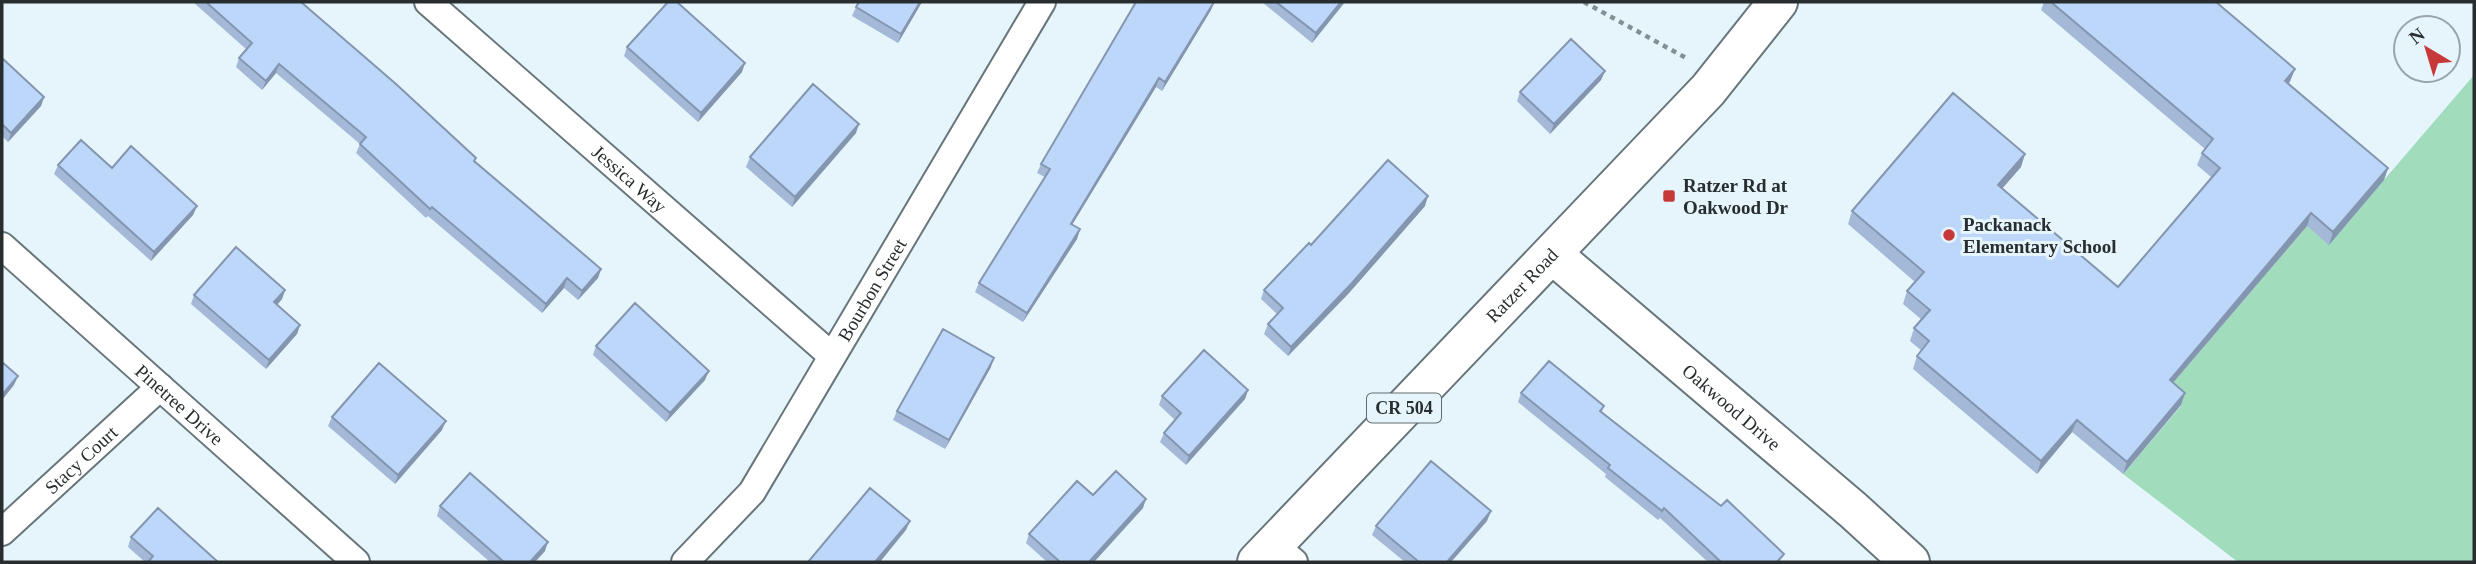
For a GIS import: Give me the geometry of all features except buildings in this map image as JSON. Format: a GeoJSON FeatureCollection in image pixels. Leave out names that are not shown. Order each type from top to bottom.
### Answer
{"type":"FeatureCollection","features":[{"type":"Feature","properties":{"kind":"main road","name":"Ratzer Road"},"geometry":{"type":"LineString","coordinates":[[1275,556],[1552,254],[1719,77],[1778,2]]}},
{"type":"Feature","properties":{"kind":"main road","name":"Oakwood Drive"},"geometry":{"type":"LineString","coordinates":[[1552,254],[1853,510],[1910,562]]}},
{"type":"Feature","properties":{"kind":"street","name":"Jessica Way"},"geometry":{"type":"LineString","coordinates":[[428,2],[832,356]]}},
{"type":"Feature","properties":{"kind":"street","name":"Bourbon Street"},"geometry":{"type":"LineString","coordinates":[[685,562],[751,492],[1042,2]]}},
{"type":"Feature","properties":{"kind":"street","name":"Pinetree Drive"},"geometry":{"type":"LineString","coordinates":[[2,246],[356,562]]}},
{"type":"Feature","properties":{"kind":"street","name":"Stacy Court"},"geometry":{"type":"LineString","coordinates":[[2,532],[160,387]]}},
{"type":"Feature","properties":{"kind":"path"},"geometry":{"type":"LineString","coordinates":[[1584,2],[1719,77]]}},
{"type":"Feature","properties":{"kind":"green space"},"geometry":{"type":"Polygon","coordinates":[[[2474,75],[2474,562],[2238,562],[2123,474],[2181,406],[2165,392],[2307,226],[2329,244],[2474,75]]]}},
{"type":"Feature","properties":{"kind":"place","name":"Ratzer Rd at Oakwood Dr"},"geometry":{"type":"Point","coordinates":[1669,196]}},
{"type":"Feature","properties":{"kind":"place","name":"Packanack Elementary School"},"geometry":{"type":"Point","coordinates":[1949,235]}}]}
